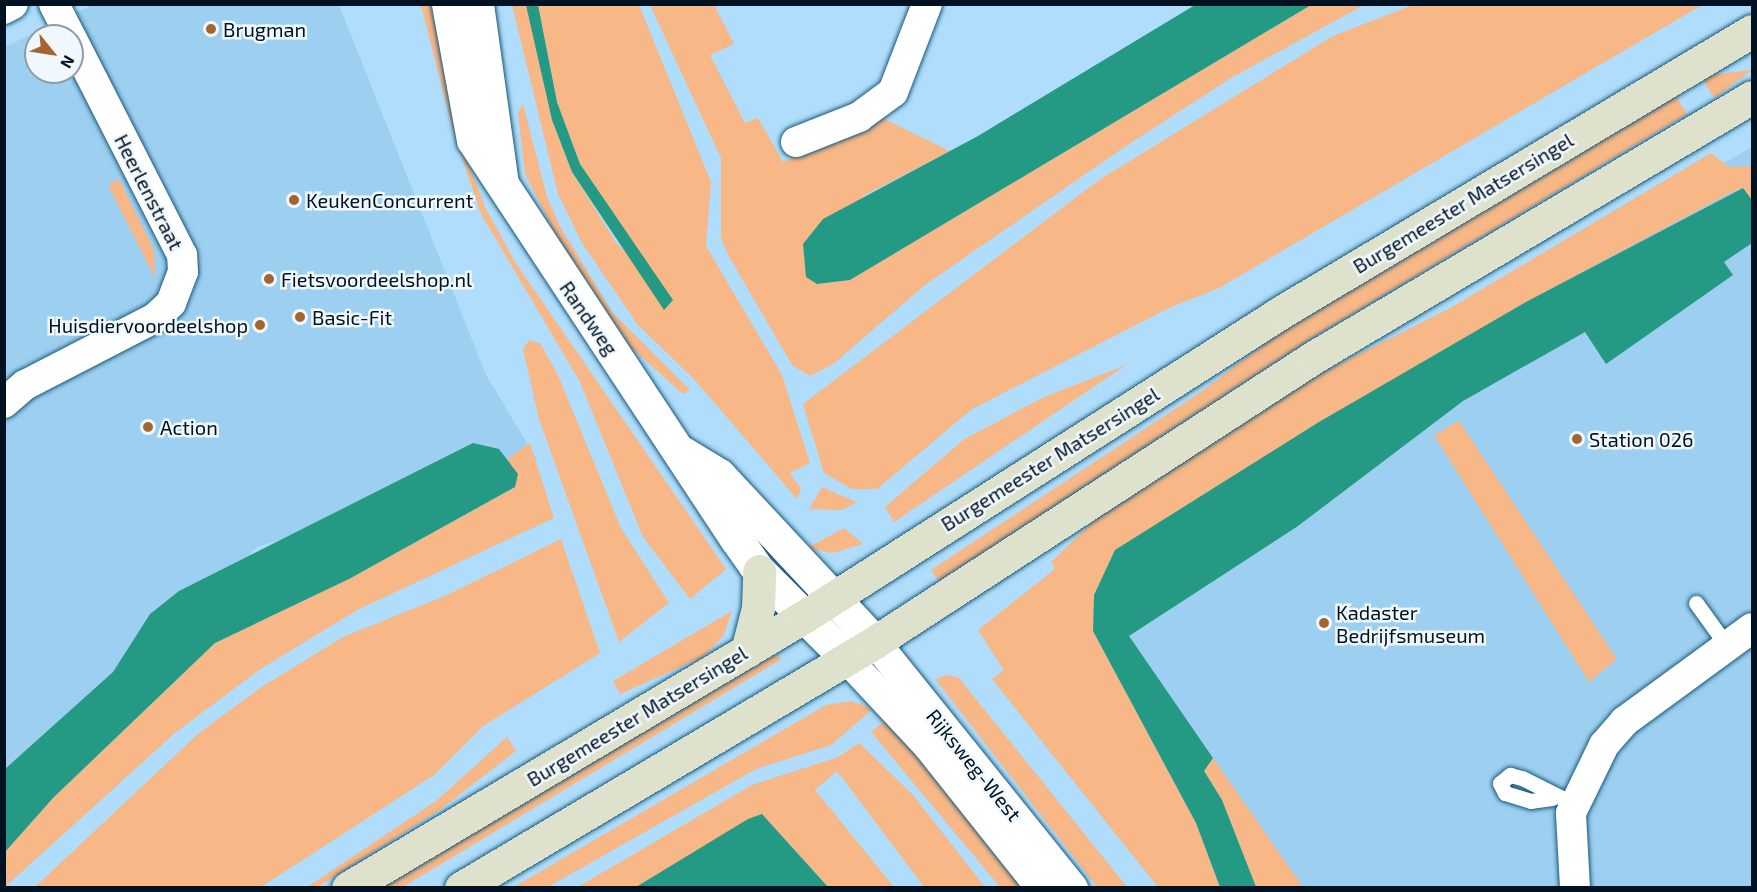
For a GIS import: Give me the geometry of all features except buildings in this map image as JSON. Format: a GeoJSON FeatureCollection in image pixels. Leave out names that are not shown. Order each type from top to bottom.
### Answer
{"type":"FeatureCollection","features":[{"type":"Feature","properties":{"kind":"main road","name":"Burgemeester Matsersingel"},"geometry":{"type":"LineString","coordinates":[[348,888],[805,616],[1283,311],[1752,31]]}},
{"type":"Feature","properties":{"kind":"main road"},"geometry":{"type":"LineString","coordinates":[[461,888],[875,642],[1314,357],[1752,98]]}},
{"type":"Feature","properties":{"kind":"main road"},"geometry":{"type":"LineString","coordinates":[[747,651],[758,608],[759,571]]}},
{"type":"Feature","properties":{"kind":"street"},"geometry":{"type":"LineString","coordinates":[[4,9],[13,4]]}},
{"type":"Feature","properties":{"kind":"street","name":"Heerlenstraat"},"geometry":{"type":"LineString","coordinates":[[54,4],[64,24]]}},
{"type":"Feature","properties":{"kind":"street","name":"Randweg"},"geometry":{"type":"LineString","coordinates":[[448,4],[473,140],[501,178],[536,241],[684,453],[700,489],[759,571],[847,659]]}},
{"type":"Feature","properties":{"kind":"street","name":"Randweg"},"geometry":{"type":"LineString","coordinates":[[477,4],[501,178]]}},
{"type":"Feature","properties":{"kind":"street"},"geometry":{"type":"LineString","coordinates":[[796,142],[859,117],[893,92],[927,4]]}},
{"type":"Feature","properties":{"kind":"street","name":"Heerlenstraat"},"geometry":{"type":"LineString","coordinates":[[4,403],[25,386],[155,318],[171,303],[183,272],[182,255],[84,63]]}},
{"type":"Feature","properties":{"kind":"street","name":"Randweg"},"geometry":{"type":"LineString","coordinates":[[684,453],[719,475],[875,642]]}},
{"type":"Feature","properties":{"kind":"street"},"geometry":{"type":"LineString","coordinates":[[1575,888],[1570,870],[1563,801],[1604,745],[1625,721],[1752,628]]}},
{"type":"Feature","properties":{"kind":"street","name":"Rijksweg-West"},"geometry":{"type":"LineString","coordinates":[[875,642],[1074,888]]}},
{"type":"Feature","properties":{"kind":"street","name":"Rijksweg-West"},"geometry":{"type":"LineString","coordinates":[[847,659],[928,746],[1041,888]]}},
{"type":"Feature","properties":{"kind":"lane"},"geometry":{"type":"LineString","coordinates":[[1696,603],[1726,646]]}},
{"type":"Feature","properties":{"kind":"shaded area"},"geometry":{"type":"Polygon","coordinates":[[[92,5],[339,5],[486,375],[537,460],[257,547],[5,789],[5,47],[24,38],[24,84],[84,84],[84,24],[53,24],[92,5]]]}},
{"type":"Feature","properties":{"kind":"shaded area"},"geometry":{"type":"Polygon","coordinates":[[[421,5],[435,5],[463,148],[485,207],[515,262],[726,569],[690,599],[643,537],[580,382],[481,214],[453,131],[421,5]]]}},
{"type":"Feature","properties":{"kind":"shaded area"},"geometry":{"type":"Polygon","coordinates":[[[512,5],[527,5],[552,120],[572,172],[617,244],[657,280],[580,164],[557,102],[538,5],[639,5],[711,182],[706,246],[782,375],[810,463],[790,473],[801,489],[797,499],[694,379],[638,325],[582,243],[558,194],[512,5]]]}},
{"type":"Feature","properties":{"kind":"shaded area"},"geometry":{"type":"Polygon","coordinates":[[[526,5],[538,5],[557,102],[580,164],[673,300],[664,310],[572,172],[552,120],[526,5]]]}},
{"type":"Feature","properties":{"kind":"shaded area"},"geometry":{"type":"Polygon","coordinates":[[[650,5],[714,5],[734,44],[710,55],[745,123],[758,118],[783,162],[880,117],[950,151],[863,196],[817,284],[850,280],[1311,5],[1364,5],[1231,78],[1123,148],[925,285],[833,364],[810,376],[792,365],[727,253],[721,237],[721,158],[650,5]]]}},
{"type":"Feature","properties":{"kind":"shaded area"},"geometry":{"type":"Polygon","coordinates":[[[1195,5],[1311,5],[850,280],[817,284],[806,277],[803,244],[823,219],[978,136],[1195,5]]]}},
{"type":"Feature","properties":{"kind":"shaded area"},"geometry":{"type":"Polygon","coordinates":[[[1413,5],[1702,5],[1219,288],[1169,308],[972,409],[877,489],[852,489],[824,473],[803,404],[1099,180],[1333,36],[1413,5]]]}},
{"type":"Feature","properties":{"kind":"shaded area"},"geometry":{"type":"Polygon","coordinates":[[[1752,70],[1714,98],[1702,78],[1718,74],[1752,70]]]}},
{"type":"Feature","properties":{"kind":"shaded area"},"geometry":{"type":"Polygon","coordinates":[[[1675,94],[1687,114],[1317,335],[939,581],[931,570],[1199,393],[1279,333],[1675,94]]]}},
{"type":"Feature","properties":{"kind":"shaded area"},"geometry":{"type":"Polygon","coordinates":[[[523,104],[547,197],[561,228],[613,313],[690,390],[683,394],[628,345],[561,245],[525,174],[518,112],[523,104]]]}},
{"type":"Feature","properties":{"kind":"shaded area"},"geometry":{"type":"Polygon","coordinates":[[[1752,147],[1752,887],[1168,887],[1067,691],[1080,537],[1752,147]]]}},
{"type":"Feature","properties":{"kind":"shaded area"},"geometry":{"type":"Polygon","coordinates":[[[1711,153],[1729,167],[1752,166],[1752,200],[1743,188],[1734,191],[1526,302],[1319,422],[1115,550],[1094,595],[1093,631],[1196,823],[1220,887],[1158,887],[992,679],[1004,670],[978,630],[1055,569],[1051,562],[1101,514],[1298,385],[1452,307],[1711,153]]]}},
{"type":"Feature","properties":{"kind":"shaded area"},"geometry":{"type":"Polygon","coordinates":[[[119,179],[154,250],[155,278],[108,185],[119,179]]]}},
{"type":"Feature","properties":{"kind":"shaded area"},"geometry":{"type":"Polygon","coordinates":[[[1743,188],[1752,200],[1752,243],[1724,262],[1733,275],[1606,364],[1585,332],[1463,401],[1298,526],[1129,636],[1213,758],[1204,771],[1222,800],[1256,887],[1220,887],[1196,823],[1093,631],[1094,595],[1115,550],[1319,422],[1526,302],[1743,188]]]}},
{"type":"Feature","properties":{"kind":"shaded area"},"geometry":{"type":"Polygon","coordinates":[[[529,340],[540,343],[557,373],[621,528],[669,603],[619,642],[539,419],[523,349],[529,340]]]}},
{"type":"Feature","properties":{"kind":"shaded area"},"geometry":{"type":"Polygon","coordinates":[[[1126,365],[894,522],[885,507],[963,440],[1044,397],[1126,365]]]}},
{"type":"Feature","properties":{"kind":"shaded area"},"geometry":{"type":"Polygon","coordinates":[[[1459,421],[1617,659],[1589,682],[1434,435],[1459,421]]]}},
{"type":"Feature","properties":{"kind":"shaded area"},"geometry":{"type":"Polygon","coordinates":[[[473,443],[499,449],[518,474],[515,487],[349,579],[215,643],[53,798],[5,852],[5,769],[113,672],[150,614],[179,591],[473,443]]]}},
{"type":"Feature","properties":{"kind":"shaded area"},"geometry":{"type":"Polygon","coordinates":[[[530,443],[554,518],[357,610],[259,670],[176,732],[5,887],[4,852],[53,798],[215,643],[349,579],[515,487],[506,460],[530,443]]]}},
{"type":"Feature","properties":{"kind":"shaded area"},"geometry":{"type":"Polygon","coordinates":[[[822,487],[857,502],[842,510],[809,509],[822,487]]]}},
{"type":"Feature","properties":{"kind":"shaded area"},"geometry":{"type":"Polygon","coordinates":[[[844,528],[863,544],[832,553],[807,548],[844,528]]]}},
{"type":"Feature","properties":{"kind":"shaded area"},"geometry":{"type":"Polygon","coordinates":[[[561,539],[600,653],[483,726],[434,775],[261,887],[35,887],[199,733],[260,688],[343,637],[445,596],[561,539]]]}},
{"type":"Feature","properties":{"kind":"shaded area"},"geometry":{"type":"Polygon","coordinates":[[[732,611],[724,635],[703,657],[620,694],[613,681],[732,611]]]}},
{"type":"Feature","properties":{"kind":"shaded area"},"geometry":{"type":"Polygon","coordinates":[[[779,654],[780,660],[403,887],[376,888],[779,654]]]}},
{"type":"Feature","properties":{"kind":"shaded area"},"geometry":{"type":"Polygon","coordinates":[[[948,675],[959,678],[1127,887],[1097,887],[935,679],[948,675]]]}},
{"type":"Feature","properties":{"kind":"shaded area"},"geometry":{"type":"Polygon","coordinates":[[[851,701],[873,709],[831,745],[756,769],[548,887],[512,888],[826,705],[851,701]]]}},
{"type":"Feature","properties":{"kind":"shaded area"},"geometry":{"type":"Polygon","coordinates":[[[890,716],[1023,887],[1000,887],[871,732],[890,716]]]}},
{"type":"Feature","properties":{"kind":"shaded area"},"geometry":{"type":"Polygon","coordinates":[[[507,737],[516,751],[441,809],[318,887],[307,887],[436,801],[507,737]]]}},
{"type":"Feature","properties":{"kind":"shaded area"},"geometry":{"type":"Polygon","coordinates":[[[859,743],[913,795],[985,887],[924,887],[837,771],[815,790],[894,887],[828,887],[762,814],[636,887],[576,888],[752,785],[838,757],[859,743]]]}},
{"type":"Feature","properties":{"kind":"shaded area"},"geometry":{"type":"Polygon","coordinates":[[[1213,758],[1303,887],[1256,887],[1222,800],[1204,771],[1213,758]]]}},
{"type":"Feature","properties":{"kind":"shaded area"},"geometry":{"type":"Polygon","coordinates":[[[762,814],[828,887],[636,887],[748,819],[762,814]]]}},
{"type":"Feature","properties":{"kind":"place","name":"Brugman"},"geometry":{"type":"Point","coordinates":[211,29]}},
{"type":"Feature","properties":{"kind":"place","name":"KeukenConcurrent"},"geometry":{"type":"Point","coordinates":[294,200]}},
{"type":"Feature","properties":{"kind":"place","name":"Fietsvoordeelshop.nl"},"geometry":{"type":"Point","coordinates":[269,279]}},
{"type":"Feature","properties":{"kind":"place","name":"Basic-Fit"},"geometry":{"type":"Point","coordinates":[300,317]}},
{"type":"Feature","properties":{"kind":"place","name":"Huisdiervoordeelshop"},"geometry":{"type":"Point","coordinates":[260,325]}},
{"type":"Feature","properties":{"kind":"place","name":"Action"},"geometry":{"type":"Point","coordinates":[148,427]}},
{"type":"Feature","properties":{"kind":"place","name":"Station 026"},"geometry":{"type":"Point","coordinates":[1577,439]}},
{"type":"Feature","properties":{"kind":"place","name":"Kadaster Bedrijfsmuseum"},"geometry":{"type":"Point","coordinates":[1324,623]}}]}
